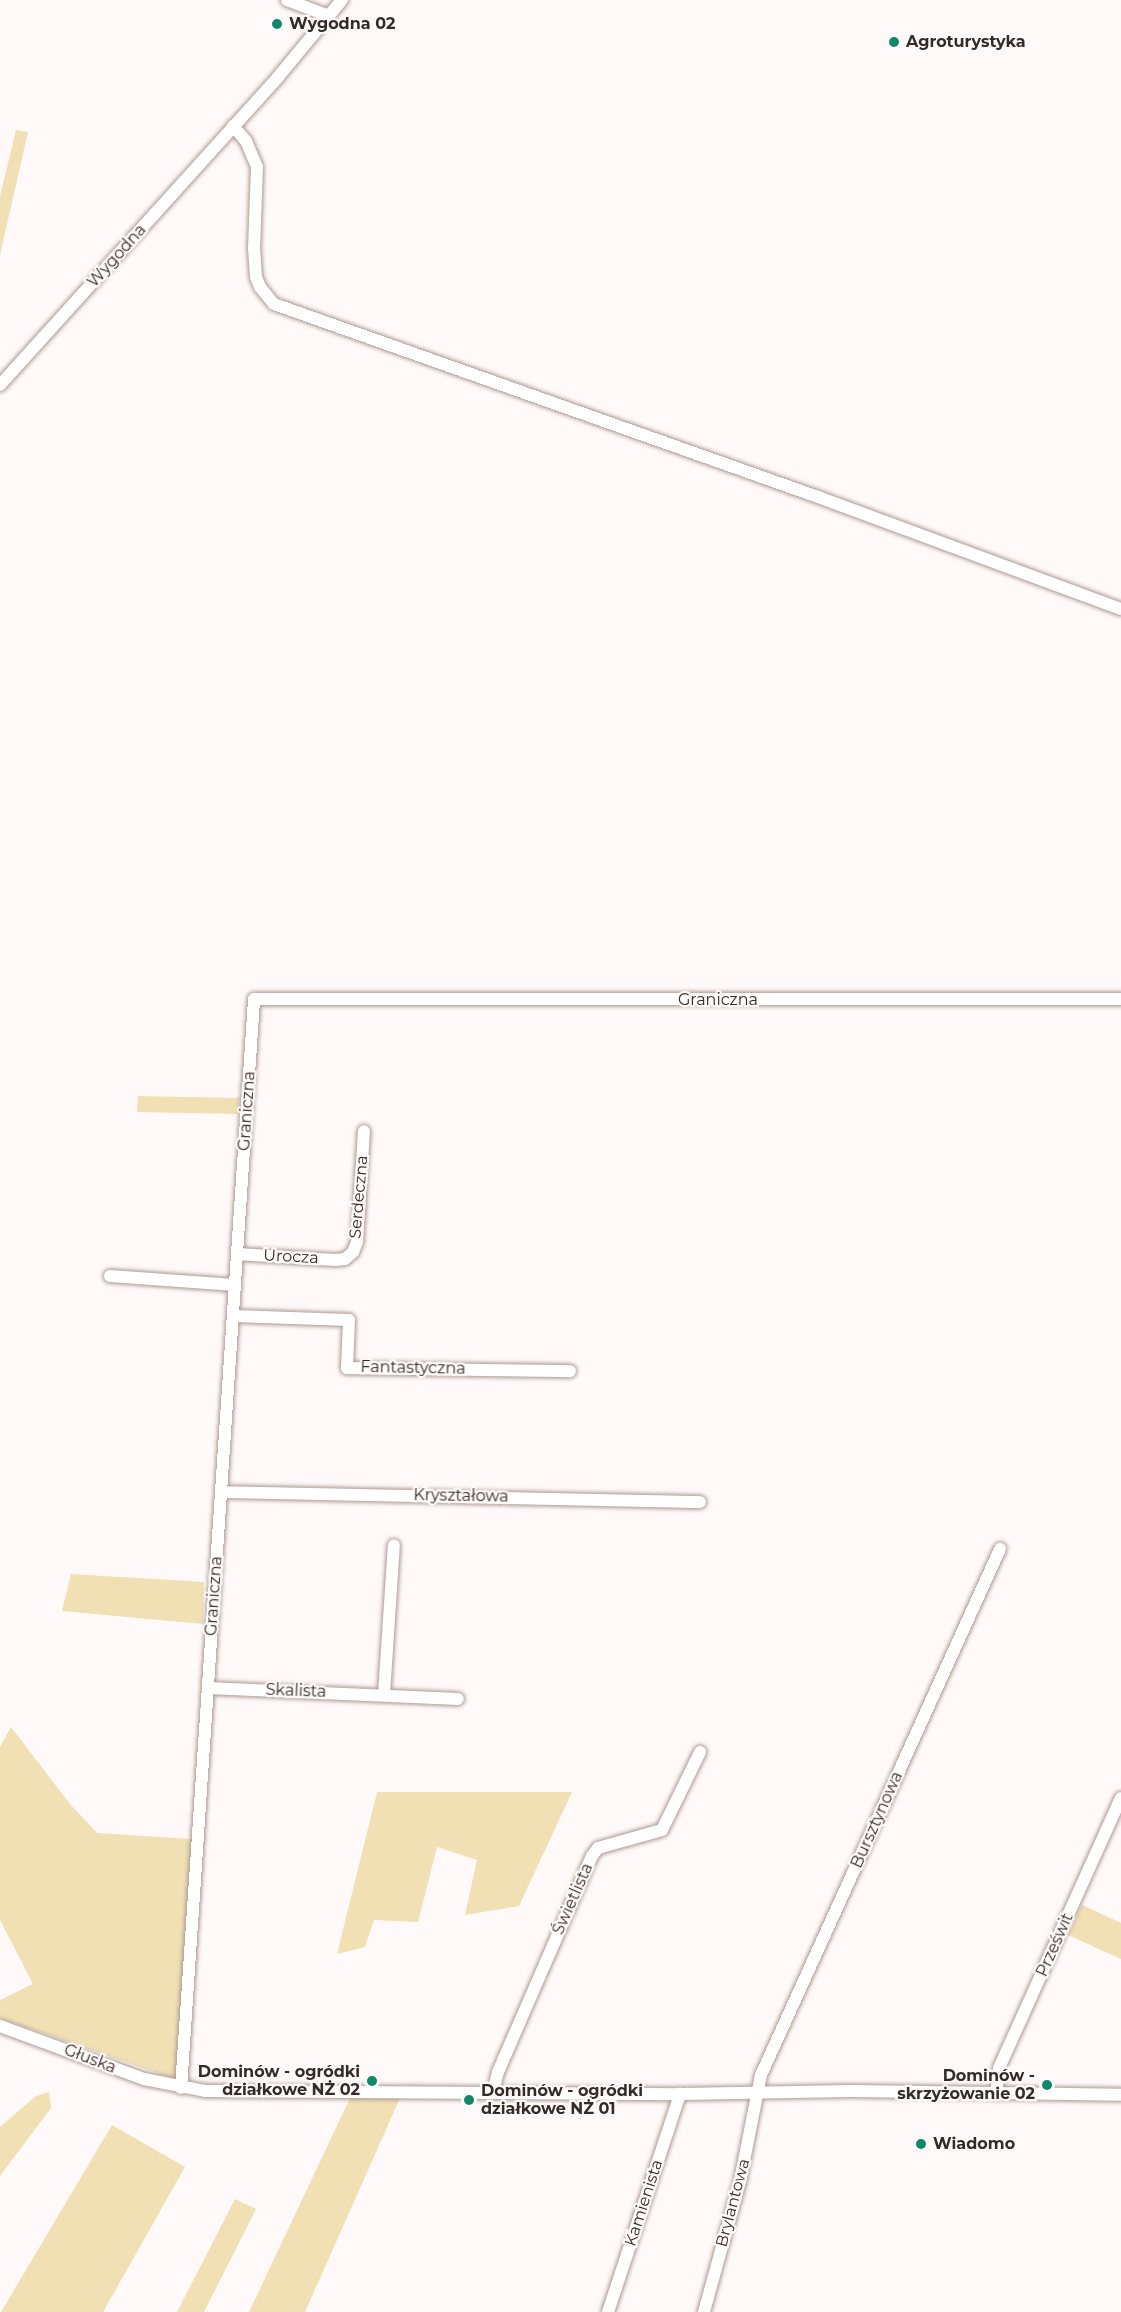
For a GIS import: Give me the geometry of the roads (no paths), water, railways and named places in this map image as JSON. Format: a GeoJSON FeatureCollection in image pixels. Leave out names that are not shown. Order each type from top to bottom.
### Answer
{"type":"FeatureCollection","features":[{"type":"Feature","properties":{"kind":"street"},"geometry":{"type":"LineString","coordinates":[[287,0],[329,16]]}},
{"type":"Feature","properties":{"kind":"street","name":"Wygodna"},"geometry":{"type":"LineString","coordinates":[[0,385],[233,126],[342,0]]}},
{"type":"Feature","properties":{"kind":"street"},"geometry":{"type":"LineString","coordinates":[[233,126],[246,141],[257,167],[254,224],[256,277],[267,298],[274,304],[818,497],[1121,609]]}},
{"type":"Feature","properties":{"kind":"street","name":"Graniczna"},"geometry":{"type":"LineString","coordinates":[[181,2088],[255,999],[1121,999]]}},
{"type":"Feature","properties":{"kind":"street","name":"Serdeczna"},"geometry":{"type":"LineString","coordinates":[[345,1258],[353,1252],[357,1242],[364,1131]]}},
{"type":"Feature","properties":{"kind":"street","name":"Urocza"},"geometry":{"type":"LineString","coordinates":[[237,1254],[345,1258]]}},
{"type":"Feature","properties":{"kind":"street"},"geometry":{"type":"LineString","coordinates":[[110,1276],[235,1285]]}},
{"type":"Feature","properties":{"kind":"street","name":"Fantastyczna"},"geometry":{"type":"LineString","coordinates":[[233,1316],[349,1320],[347,1368],[570,1371]]}},
{"type":"Feature","properties":{"kind":"street","name":"Kryształowa"},"geometry":{"type":"LineString","coordinates":[[221,1492],[700,1502]]}},
{"type":"Feature","properties":{"kind":"street"},"geometry":{"type":"LineString","coordinates":[[384,1694],[394,1545]]}},
{"type":"Feature","properties":{"kind":"street","name":"Bursztynowa"},"geometry":{"type":"LineString","coordinates":[[759,2093],[761,2075],[1000,1549]]}},
{"type":"Feature","properties":{"kind":"street","name":"Skalista"},"geometry":{"type":"LineString","coordinates":[[207,1689],[384,1694],[458,1699]]}},
{"type":"Feature","properties":{"kind":"street","name":"Świetlista"},"geometry":{"type":"LineString","coordinates":[[493,2092],[498,2072],[592,1856],[598,1848],[662,1830],[700,1752]]}},
{"type":"Feature","properties":{"kind":"street","name":"Prześwit"},"geometry":{"type":"LineString","coordinates":[[996,2094],[999,2068],[1121,1798]]}},
{"type":"Feature","properties":{"kind":"street","name":"Głuska"},"geometry":{"type":"LineString","coordinates":[[0,2026],[118,2070],[181,2088],[210,2091],[680,2094],[851,2091],[1121,2095]]}},
{"type":"Feature","properties":{"kind":"street","name":"Brylantowa"},"geometry":{"type":"LineString","coordinates":[[704,2312],[740,2181],[759,2093]]}},
{"type":"Feature","properties":{"kind":"street","name":"Kamienista"},"geometry":{"type":"LineString","coordinates":[[608,2312],[680,2094]]}},
{"type":"Feature","properties":{"kind":"place","name":"Wygodna 02"},"geometry":{"type":"Point","coordinates":[277,24]}},
{"type":"Feature","properties":{"kind":"place","name":"Agroturystyka"},"geometry":{"type":"Point","coordinates":[894,42]}},
{"type":"Feature","properties":{"kind":"place","name":"Dominów - ogródki działkowe NŻ 02"},"geometry":{"type":"Point","coordinates":[372,2081]}},
{"type":"Feature","properties":{"kind":"place","name":"Dominów - skrzyżowanie 02"},"geometry":{"type":"Point","coordinates":[1047,2085]}},
{"type":"Feature","properties":{"kind":"place","name":"Dominów - ogródki działkowe NŻ 01"},"geometry":{"type":"Point","coordinates":[469,2100]}},
{"type":"Feature","properties":{"kind":"place","name":"Wiadomo"},"geometry":{"type":"Point","coordinates":[921,2144]}}]}
